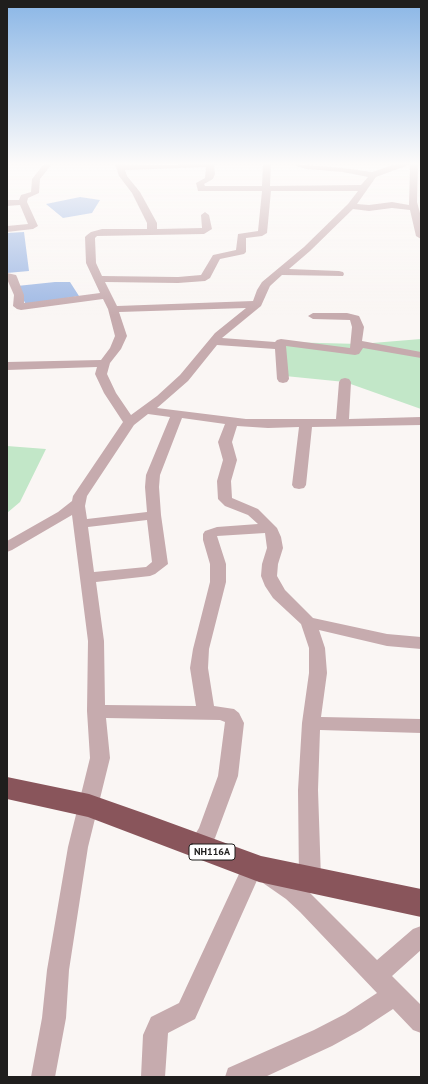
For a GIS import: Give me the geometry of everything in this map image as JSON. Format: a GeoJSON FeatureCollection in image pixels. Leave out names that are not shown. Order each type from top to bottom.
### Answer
{"type":"FeatureCollection","features":[{"type":"Feature","properties":{"kind":"highway","name":"NH116A"},"geometry":{"type":"LineString","coordinates":[[7,788],[89,806],[136,822],[256,868],[421,903]]}},
{"type":"Feature","properties":{"kind":"street"},"geometry":{"type":"LineString","coordinates":[[7,230],[33,226],[29,215]]}},
{"type":"Feature","properties":{"kind":"street"},"geometry":{"type":"LineString","coordinates":[[148,215],[152,223],[152,232]]}},
{"type":"Feature","properties":{"kind":"street"},"geometry":{"type":"LineString","coordinates":[[129,422],[110,393],[101,374],[104,363],[115,349],[121,336],[113,309],[91,264],[90,237],[94,234],[204,231],[207,229],[205,215]]}},
{"type":"Feature","properties":{"kind":"street"},"geometry":{"type":"LineString","coordinates":[[98,279],[178,280],[205,278],[216,257],[235,255],[241,252],[241,236],[262,233],[264,215]]}},
{"type":"Feature","properties":{"kind":"street"},"geometry":{"type":"LineString","coordinates":[[43,1077],[54,1018],[58,970],[78,847],[100,758],[96,711],[96,641],[80,524],[78,504],[80,496],[129,422],[147,410],[184,378],[214,341],[257,304],[266,284],[308,249],[342,215]]}},
{"type":"Feature","properties":{"kind":"street"},"geometry":{"type":"LineString","coordinates":[[419,218],[421,236]]}},
{"type":"Feature","properties":{"kind":"street"},"geometry":{"type":"LineString","coordinates":[[280,272],[339,274]]}},
{"type":"Feature","properties":{"kind":"street"},"geometry":{"type":"LineString","coordinates":[[7,276],[12,277],[18,296],[18,306],[21,307],[106,295]]}},
{"type":"Feature","properties":{"kind":"street"},"geometry":{"type":"LineString","coordinates":[[113,309],[257,304]]}},
{"type":"Feature","properties":{"kind":"street"},"geometry":{"type":"LineString","coordinates":[[313,316],[346,316],[355,318],[358,327],[355,352]]}},
{"type":"Feature","properties":{"kind":"street"},"geometry":{"type":"LineString","coordinates":[[214,341],[280,346]]}},
{"type":"Feature","properties":{"kind":"street"},"geometry":{"type":"LineString","coordinates":[[283,379],[280,346],[282,342],[355,352]]}},
{"type":"Feature","properties":{"kind":"street"},"geometry":{"type":"LineString","coordinates":[[355,352],[360,344],[421,355]]}},
{"type":"Feature","properties":{"kind":"street"},"geometry":{"type":"LineString","coordinates":[[7,366],[104,363]]}},
{"type":"Feature","properties":{"kind":"street"},"geometry":{"type":"LineString","coordinates":[[342,421],[346,382]]}},
{"type":"Feature","properties":{"kind":"street"},"geometry":{"type":"LineString","coordinates":[[147,410],[268,424],[421,420]]}},
{"type":"Feature","properties":{"kind":"street"},"geometry":{"type":"LineString","coordinates":[[87,578],[150,571],[157,568],[160,564],[154,515],[152,487],[153,475],[177,414]]}},
{"type":"Feature","properties":{"kind":"street"},"geometry":{"type":"LineString","coordinates":[[232,421],[225,442],[230,460],[224,481],[225,499],[230,503],[253,512],[270,528],[274,536],[275,548],[269,576],[273,586],[279,594],[308,622],[317,648],[318,673],[311,723],[308,790],[310,879]]}},
{"type":"Feature","properties":{"kind":"street"},"geometry":{"type":"LineString","coordinates":[[299,485],[306,423]]}},
{"type":"Feature","properties":{"kind":"street"},"geometry":{"type":"LineString","coordinates":[[7,547],[78,504]]}},
{"type":"Feature","properties":{"kind":"street"},"geometry":{"type":"LineString","coordinates":[[80,524],[154,515]]}},
{"type":"Feature","properties":{"kind":"street"},"geometry":{"type":"LineString","coordinates":[[206,713],[200,674],[201,649],[218,582],[218,564],[210,540],[210,534],[217,531],[270,528]]}},
{"type":"Feature","properties":{"kind":"street"},"geometry":{"type":"LineString","coordinates":[[308,622],[387,640],[421,644]]}},
{"type":"Feature","properties":{"kind":"street"},"geometry":{"type":"LineString","coordinates":[[96,711],[228,714],[233,718],[236,723],[228,776],[208,832],[198,846]]}},
{"type":"Feature","properties":{"kind":"street"},"geometry":{"type":"LineString","coordinates":[[311,723],[421,726]]}},
{"type":"Feature","properties":{"kind":"street"},"geometry":{"type":"LineString","coordinates":[[153,1077],[155,1035],[159,1025],[187,1011],[256,868],[294,892],[308,905],[421,1022]]}},
{"type":"Feature","properties":{"kind":"street"},"geometry":{"type":"LineString","coordinates":[[376,975],[421,936]]}},
{"type":"Feature","properties":{"kind":"street"},"geometry":{"type":"LineString","coordinates":[[237,1077],[323,1038],[360,1018],[395,994]]}},
{"type":"Feature","properties":{"kind":"green space"},"geometry":{"type":"Polygon","coordinates":[[[421,339],[421,409],[345,382],[285,376],[281,342],[360,344],[421,339]]]}},
{"type":"Feature","properties":{"kind":"green space"},"geometry":{"type":"Polygon","coordinates":[[[7,446],[46,449],[20,502],[7,513],[7,446]]]}},
{"type":"Feature","properties":{"kind":"water"},"geometry":{"type":"Polygon","coordinates":[[[59,215],[83,215],[63,218],[59,215]]]}},
{"type":"Feature","properties":{"kind":"water"},"geometry":{"type":"Polygon","coordinates":[[[24,232],[29,271],[7,273],[7,233],[24,232]]]}},
{"type":"Feature","properties":{"kind":"water"},"geometry":{"type":"Polygon","coordinates":[[[70,282],[79,296],[26,305],[17,286],[70,282]]]}}]}
